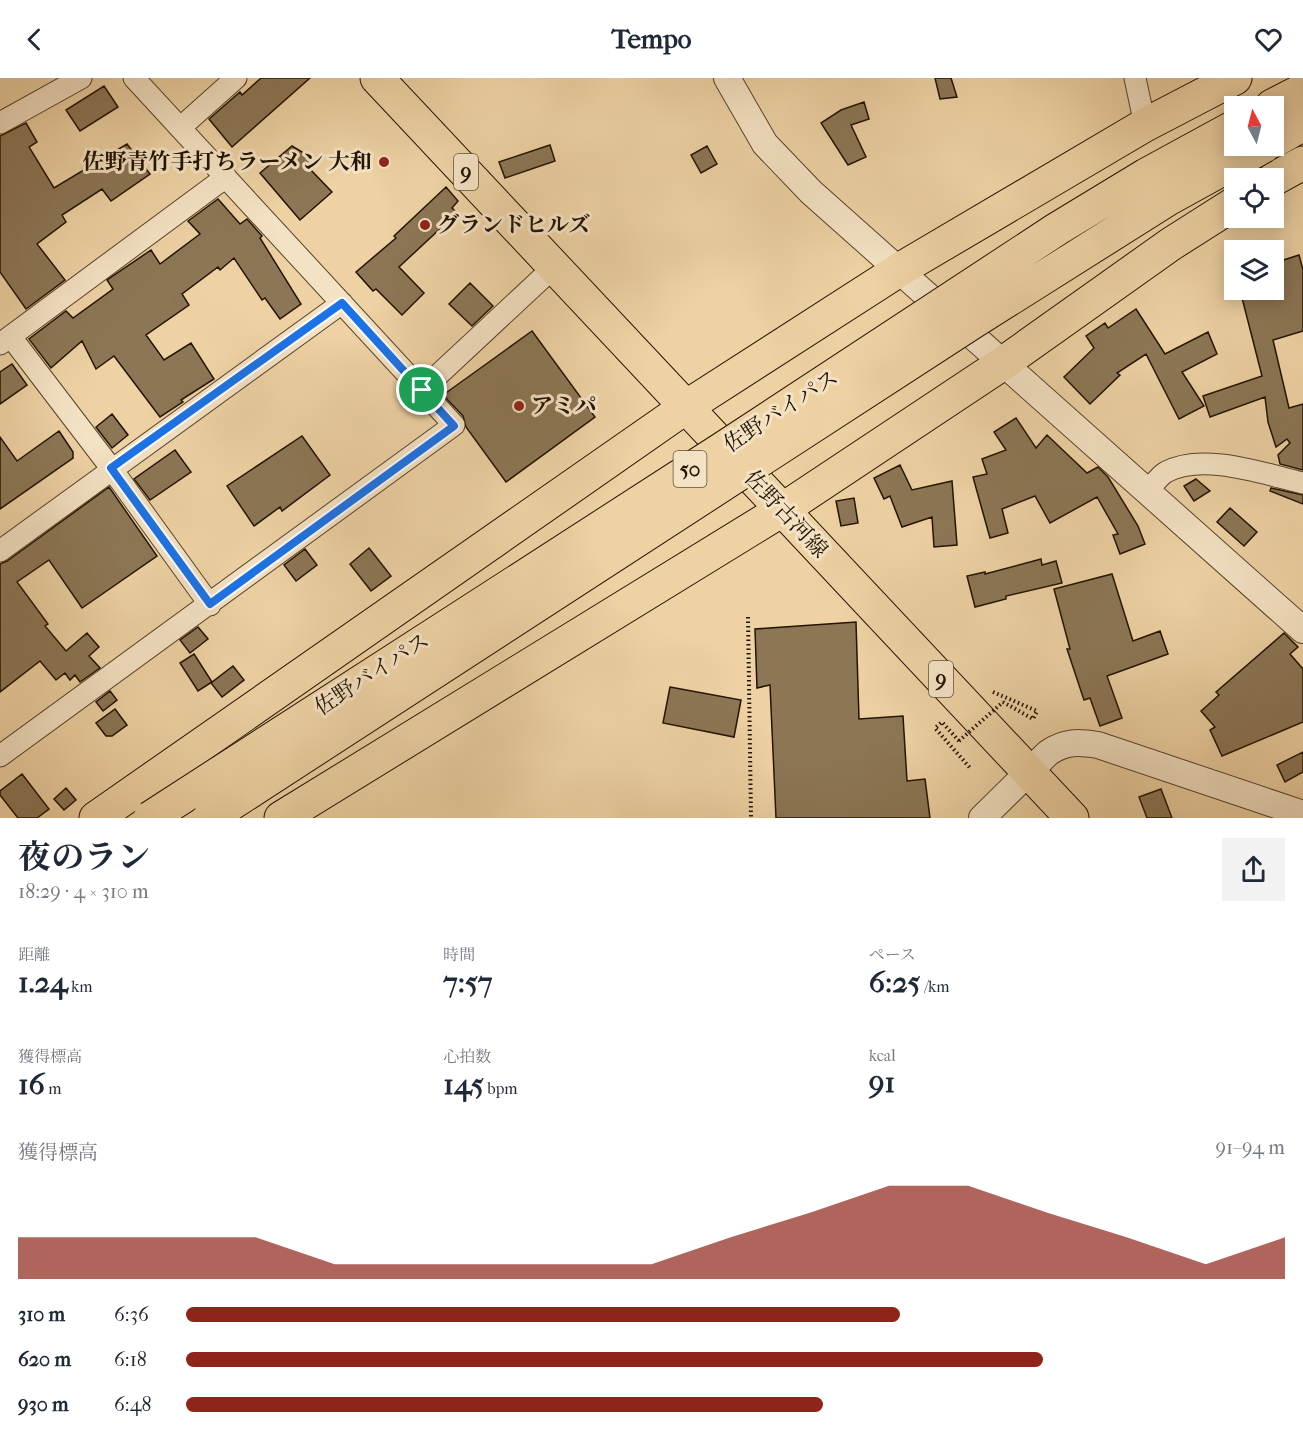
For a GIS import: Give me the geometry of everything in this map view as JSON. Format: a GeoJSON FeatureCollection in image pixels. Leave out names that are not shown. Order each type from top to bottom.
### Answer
{"type":"FeatureCollection","features":[{"type":"Feature","properties":{"kind":"main road","name":"佐野古河線"},"geometry":{"type":"LineString","coordinates":[[377,78],[1072,818]]}},
{"type":"Feature","properties":{"kind":"main road"},"geometry":{"type":"LineString","coordinates":[[96,818],[686,407],[899,270],[1145,125],[1235,78]]}},
{"type":"Feature","properties":{"kind":"main road"},"geometry":{"type":"LineString","coordinates":[[1284,100],[1303,90]]}},
{"type":"Feature","properties":{"kind":"main road"},"geometry":{"type":"LineString","coordinates":[[1284,135],[1303,124]]}},
{"type":"Feature","properties":{"kind":"main road","name":"佐野バイパス"},"geometry":{"type":"LineString","coordinates":[[150,818],[735,441],[1057,230],[1224,133]]}},
{"type":"Feature","properties":{"kind":"main road","name":"佐野バイパス"},"geometry":{"type":"LineString","coordinates":[[209,818],[973,321],[1167,198],[1245,156]]}},
{"type":"Feature","properties":{"kind":"main road"},"geometry":{"type":"LineString","coordinates":[[1284,173],[1303,163]]}},
{"type":"Feature","properties":{"kind":"main road"},"geometry":{"type":"LineString","coordinates":[[281,818],[782,510],[1002,364],[1172,244],[1224,210]]}},
{"type":"Feature","properties":{"kind":"street"},"geometry":{"type":"LineString","coordinates":[[0,123],[81,78]]}},
{"type":"Feature","properties":{"kind":"street"},"geometry":{"type":"LineString","coordinates":[[0,756],[454,426],[134,78]]}},
{"type":"Feature","properties":{"kind":"street"},"geometry":{"type":"LineString","coordinates":[[180,128],[236,78]]}},
{"type":"Feature","properties":{"kind":"street"},"geometry":{"type":"LineString","coordinates":[[727,78],[765,144],[812,192],[1002,364],[1303,630]]}},
{"type":"Feature","properties":{"kind":"street"},"geometry":{"type":"LineString","coordinates":[[1135,78],[1145,125]]}},
{"type":"Feature","properties":{"kind":"street"},"geometry":{"type":"LineString","coordinates":[[210,604],[111,468],[5,340],[226,177]]}},
{"type":"Feature","properties":{"kind":"street"},"geometry":{"type":"LineString","coordinates":[[422,390],[555,266]]}},
{"type":"Feature","properties":{"kind":"street"},"geometry":{"type":"LineString","coordinates":[[0,551],[111,468],[342,303]]}},
{"type":"Feature","properties":{"kind":"street"},"geometry":{"type":"LineString","coordinates":[[1147,492],[1164,472],[1184,465],[1207,462],[1303,483]]}},
{"type":"Feature","properties":{"kind":"street"},"geometry":{"type":"LineString","coordinates":[[982,818],[1028,771],[1059,746],[1069,743],[1090,744],[1303,814]]}},
{"type":"Feature","properties":{"kind":"path"},"geometry":{"type":"LineString","coordinates":[[748,616],[751,818]]}},
{"type":"Feature","properties":{"kind":"path"},"geometry":{"type":"LineString","coordinates":[[971,769],[935,728],[942,723],[959,741],[1003,702],[1033,719],[1037,711],[993,692]]}},
{"type":"Feature","properties":{"kind":"building"},"geometry":{"type":"Polygon","coordinates":[[[261,78],[310,78],[232,147],[209,119],[240,92],[242,95],[261,78]]]}},
{"type":"Feature","properties":{"kind":"building"},"geometry":{"type":"Polygon","coordinates":[[[935,78],[951,78],[957,97],[940,99],[935,78]]]}},
{"type":"Feature","properties":{"kind":"building"},"geometry":{"type":"Polygon","coordinates":[[[104,86],[118,107],[80,131],[66,110],[104,86]]]}},
{"type":"Feature","properties":{"kind":"building"},"geometry":{"type":"Polygon","coordinates":[[[864,102],[869,119],[851,125],[866,157],[848,165],[821,123],[841,110],[864,102]]]}},
{"type":"Feature","properties":{"kind":"building"},"geometry":{"type":"Polygon","coordinates":[[[26,123],[37,142],[29,147],[54,188],[127,144],[150,174],[111,201],[102,189],[62,215],[66,222],[37,244],[65,280],[26,309],[0,272],[0,136],[26,123]]]}},
{"type":"Feature","properties":{"kind":"building"},"geometry":{"type":"Polygon","coordinates":[[[550,145],[555,161],[505,178],[499,162],[550,145]]]}},
{"type":"Feature","properties":{"kind":"building"},"geometry":{"type":"Polygon","coordinates":[[[292,146],[317,161],[309,168],[332,192],[300,220],[260,173],[292,146]]]}},
{"type":"Feature","properties":{"kind":"building"},"geometry":{"type":"Polygon","coordinates":[[[707,146],[717,164],[701,173],[691,155],[707,146]]]}},
{"type":"Feature","properties":{"kind":"building"},"geometry":{"type":"Polygon","coordinates":[[[446,187],[458,201],[452,208],[457,213],[399,267],[424,293],[402,315],[376,289],[373,291],[356,272],[396,238],[394,236],[446,187]]]}},
{"type":"Feature","properties":{"kind":"building"},"geometry":{"type":"Polygon","coordinates":[[[218,199],[240,224],[247,219],[262,236],[260,238],[301,304],[280,319],[265,298],[262,300],[234,258],[220,270],[218,267],[182,294],[189,305],[146,335],[164,360],[191,343],[214,379],[181,400],[183,402],[160,417],[114,356],[96,369],[82,341],[51,368],[29,339],[66,311],[73,318],[113,289],[107,280],[151,250],[160,264],[200,234],[188,221],[218,199]]]}},
{"type":"Feature","properties":{"kind":"building"},"geometry":{"type":"Polygon","coordinates":[[[1299,255],[1303,270],[1303,331],[1273,340],[1289,408],[1303,404],[1303,470],[1280,464],[1278,455],[1290,443],[1287,439],[1276,447],[1268,422],[1265,397],[1210,417],[1203,396],[1262,376],[1243,300],[1284,300],[1284,260],[1299,255]]]}},
{"type":"Feature","properties":{"kind":"building"},"geometry":{"type":"Polygon","coordinates":[[[470,283],[493,306],[472,326],[449,304],[470,283]]]}},
{"type":"Feature","properties":{"kind":"building"},"geometry":{"type":"Polygon","coordinates":[[[1136,309],[1165,354],[1208,332],[1217,354],[1182,372],[1204,406],[1179,419],[1146,354],[1117,373],[1120,375],[1090,404],[1064,377],[1094,348],[1086,336],[1105,323],[1108,328],[1136,309]]]}},
{"type":"Feature","properties":{"kind":"building","name":"アミパ"},"geometry":{"type":"Polygon","coordinates":[[[532,331],[595,417],[506,482],[466,427],[463,416],[443,395],[532,331]]]}},
{"type":"Feature","properties":{"kind":"building"},"geometry":{"type":"Polygon","coordinates":[[[12,364],[27,385],[0,404],[0,372],[12,364]]]}},
{"type":"Feature","properties":{"kind":"building"},"geometry":{"type":"Polygon","coordinates":[[[112,414],[128,435],[112,448],[96,427],[112,414]]]}},
{"type":"Feature","properties":{"kind":"building"},"geometry":{"type":"Polygon","coordinates":[[[1016,418],[1036,448],[1047,435],[1087,473],[1098,467],[1108,477],[1138,526],[1145,544],[1120,554],[1113,535],[1118,534],[1097,497],[1050,523],[1035,496],[1002,509],[1008,533],[990,538],[973,477],[987,474],[982,459],[1006,450],[994,432],[1016,418]]]}},
{"type":"Feature","properties":{"kind":"building"},"geometry":{"type":"Polygon","coordinates":[[[59,431],[73,452],[73,458],[0,509],[0,437],[17,461],[59,431]]]}},
{"type":"Feature","properties":{"kind":"building"},"geometry":{"type":"Polygon","coordinates":[[[302,436],[330,475],[282,511],[280,507],[254,526],[227,486],[302,436]]]}},
{"type":"Feature","properties":{"kind":"building"},"geometry":{"type":"Polygon","coordinates":[[[175,450],[191,472],[150,500],[134,479],[175,450]]]}},
{"type":"Feature","properties":{"kind":"building"},"geometry":{"type":"Polygon","coordinates":[[[900,465],[912,490],[952,481],[957,545],[934,547],[932,517],[902,527],[890,496],[884,499],[874,478],[900,465]]]}},
{"type":"Feature","properties":{"kind":"building"},"geometry":{"type":"Polygon","coordinates":[[[1196,479],[1210,491],[1194,501],[1184,486],[1196,479]]]}},
{"type":"Feature","properties":{"kind":"building"},"geometry":{"type":"Polygon","coordinates":[[[109,487],[157,556],[82,608],[49,560],[17,582],[48,624],[45,626],[66,651],[87,633],[99,647],[89,656],[100,668],[80,682],[75,675],[70,680],[65,673],[56,680],[40,661],[0,692],[0,564],[109,487]]]}},
{"type":"Feature","properties":{"kind":"building"},"geometry":{"type":"Polygon","coordinates":[[[1271,488],[1303,495],[1303,504],[1270,491],[1271,488]]]}},
{"type":"Feature","properties":{"kind":"building"},"geometry":{"type":"Polygon","coordinates":[[[854,498],[858,523],[841,526],[836,501],[854,498]]]}},
{"type":"Feature","properties":{"kind":"building"},"geometry":{"type":"Polygon","coordinates":[[[1230,508],[1257,532],[1244,546],[1217,522],[1230,508]]]}},
{"type":"Feature","properties":{"kind":"building"},"geometry":{"type":"Polygon","coordinates":[[[369,548],[391,576],[371,591],[350,564],[369,548]]]}},
{"type":"Feature","properties":{"kind":"building"},"geometry":{"type":"Polygon","coordinates":[[[305,549],[317,565],[296,581],[284,565],[305,549]]]}},
{"type":"Feature","properties":{"kind":"building"},"geometry":{"type":"Polygon","coordinates":[[[1041,559],[1042,565],[1056,561],[1062,583],[1006,596],[1006,599],[975,607],[967,576],[985,572],[985,574],[1041,559]]]}},
{"type":"Feature","properties":{"kind":"building"},"geometry":{"type":"Polygon","coordinates":[[[1112,574],[1133,641],[1160,631],[1168,654],[1107,676],[1122,718],[1100,726],[1090,698],[1084,700],[1067,649],[1070,649],[1054,589],[1112,574]]]}},
{"type":"Feature","properties":{"kind":"building"},"geometry":{"type":"Polygon","coordinates":[[[856,622],[859,719],[903,716],[907,781],[925,779],[930,818],[776,818],[770,685],[757,688],[755,629],[856,622]]]}},
{"type":"Feature","properties":{"kind":"building"},"geometry":{"type":"Polygon","coordinates":[[[198,627],[208,639],[190,653],[180,640],[198,627]]]}},
{"type":"Feature","properties":{"kind":"building"},"geometry":{"type":"Polygon","coordinates":[[[1284,633],[1298,647],[1290,654],[1303,669],[1303,722],[1222,756],[1210,730],[1215,727],[1201,711],[1219,695],[1216,692],[1284,633]]]}},
{"type":"Feature","properties":{"kind":"building"},"geometry":{"type":"Polygon","coordinates":[[[194,654],[212,682],[198,691],[180,663],[194,654]]]}},
{"type":"Feature","properties":{"kind":"building"},"geometry":{"type":"Polygon","coordinates":[[[233,666],[244,680],[222,697],[211,683],[233,666]]]}},
{"type":"Feature","properties":{"kind":"building"},"geometry":{"type":"Polygon","coordinates":[[[670,687],[741,700],[734,737],[663,723],[670,687]]]}},
{"type":"Feature","properties":{"kind":"building"},"geometry":{"type":"Polygon","coordinates":[[[110,691],[117,700],[103,711],[96,702],[110,691]]]}},
{"type":"Feature","properties":{"kind":"building"},"geometry":{"type":"Polygon","coordinates":[[[115,709],[127,725],[112,736],[106,736],[96,723],[115,709]]]}},
{"type":"Feature","properties":{"kind":"building"},"geometry":{"type":"Polygon","coordinates":[[[1303,752],[1303,772],[1285,782],[1277,765],[1303,752]]]}},
{"type":"Feature","properties":{"kind":"building"},"geometry":{"type":"Polygon","coordinates":[[[22,774],[49,809],[37,818],[18,818],[0,795],[0,791],[22,774]]]}},
{"type":"Feature","properties":{"kind":"building"},"geometry":{"type":"Polygon","coordinates":[[[66,788],[76,800],[64,810],[54,799],[66,788]]]}},
{"type":"Feature","properties":{"kind":"building"},"geometry":{"type":"Polygon","coordinates":[[[1161,789],[1172,818],[1147,818],[1139,797],[1161,789]]]}},
{"type":"Feature","properties":{"kind":"place","name":"佐野青竹手打ちラーメン 大和"},"geometry":{"type":"Point","coordinates":[384,162]}},
{"type":"Feature","properties":{"kind":"place","name":"グランドヒルズ"},"geometry":{"type":"Point","coordinates":[425,225]}},
{"type":"Feature","properties":{"kind":"place","name":"アミパ"},"geometry":{"type":"Point","coordinates":[519,406]}},
{"type":"Feature","properties":{"kind":"route"},"geometry":{"type":"LineString","coordinates":[[342,303],[422,390],[454,426],[210,604],[111,468],[342,303]]}}]}
